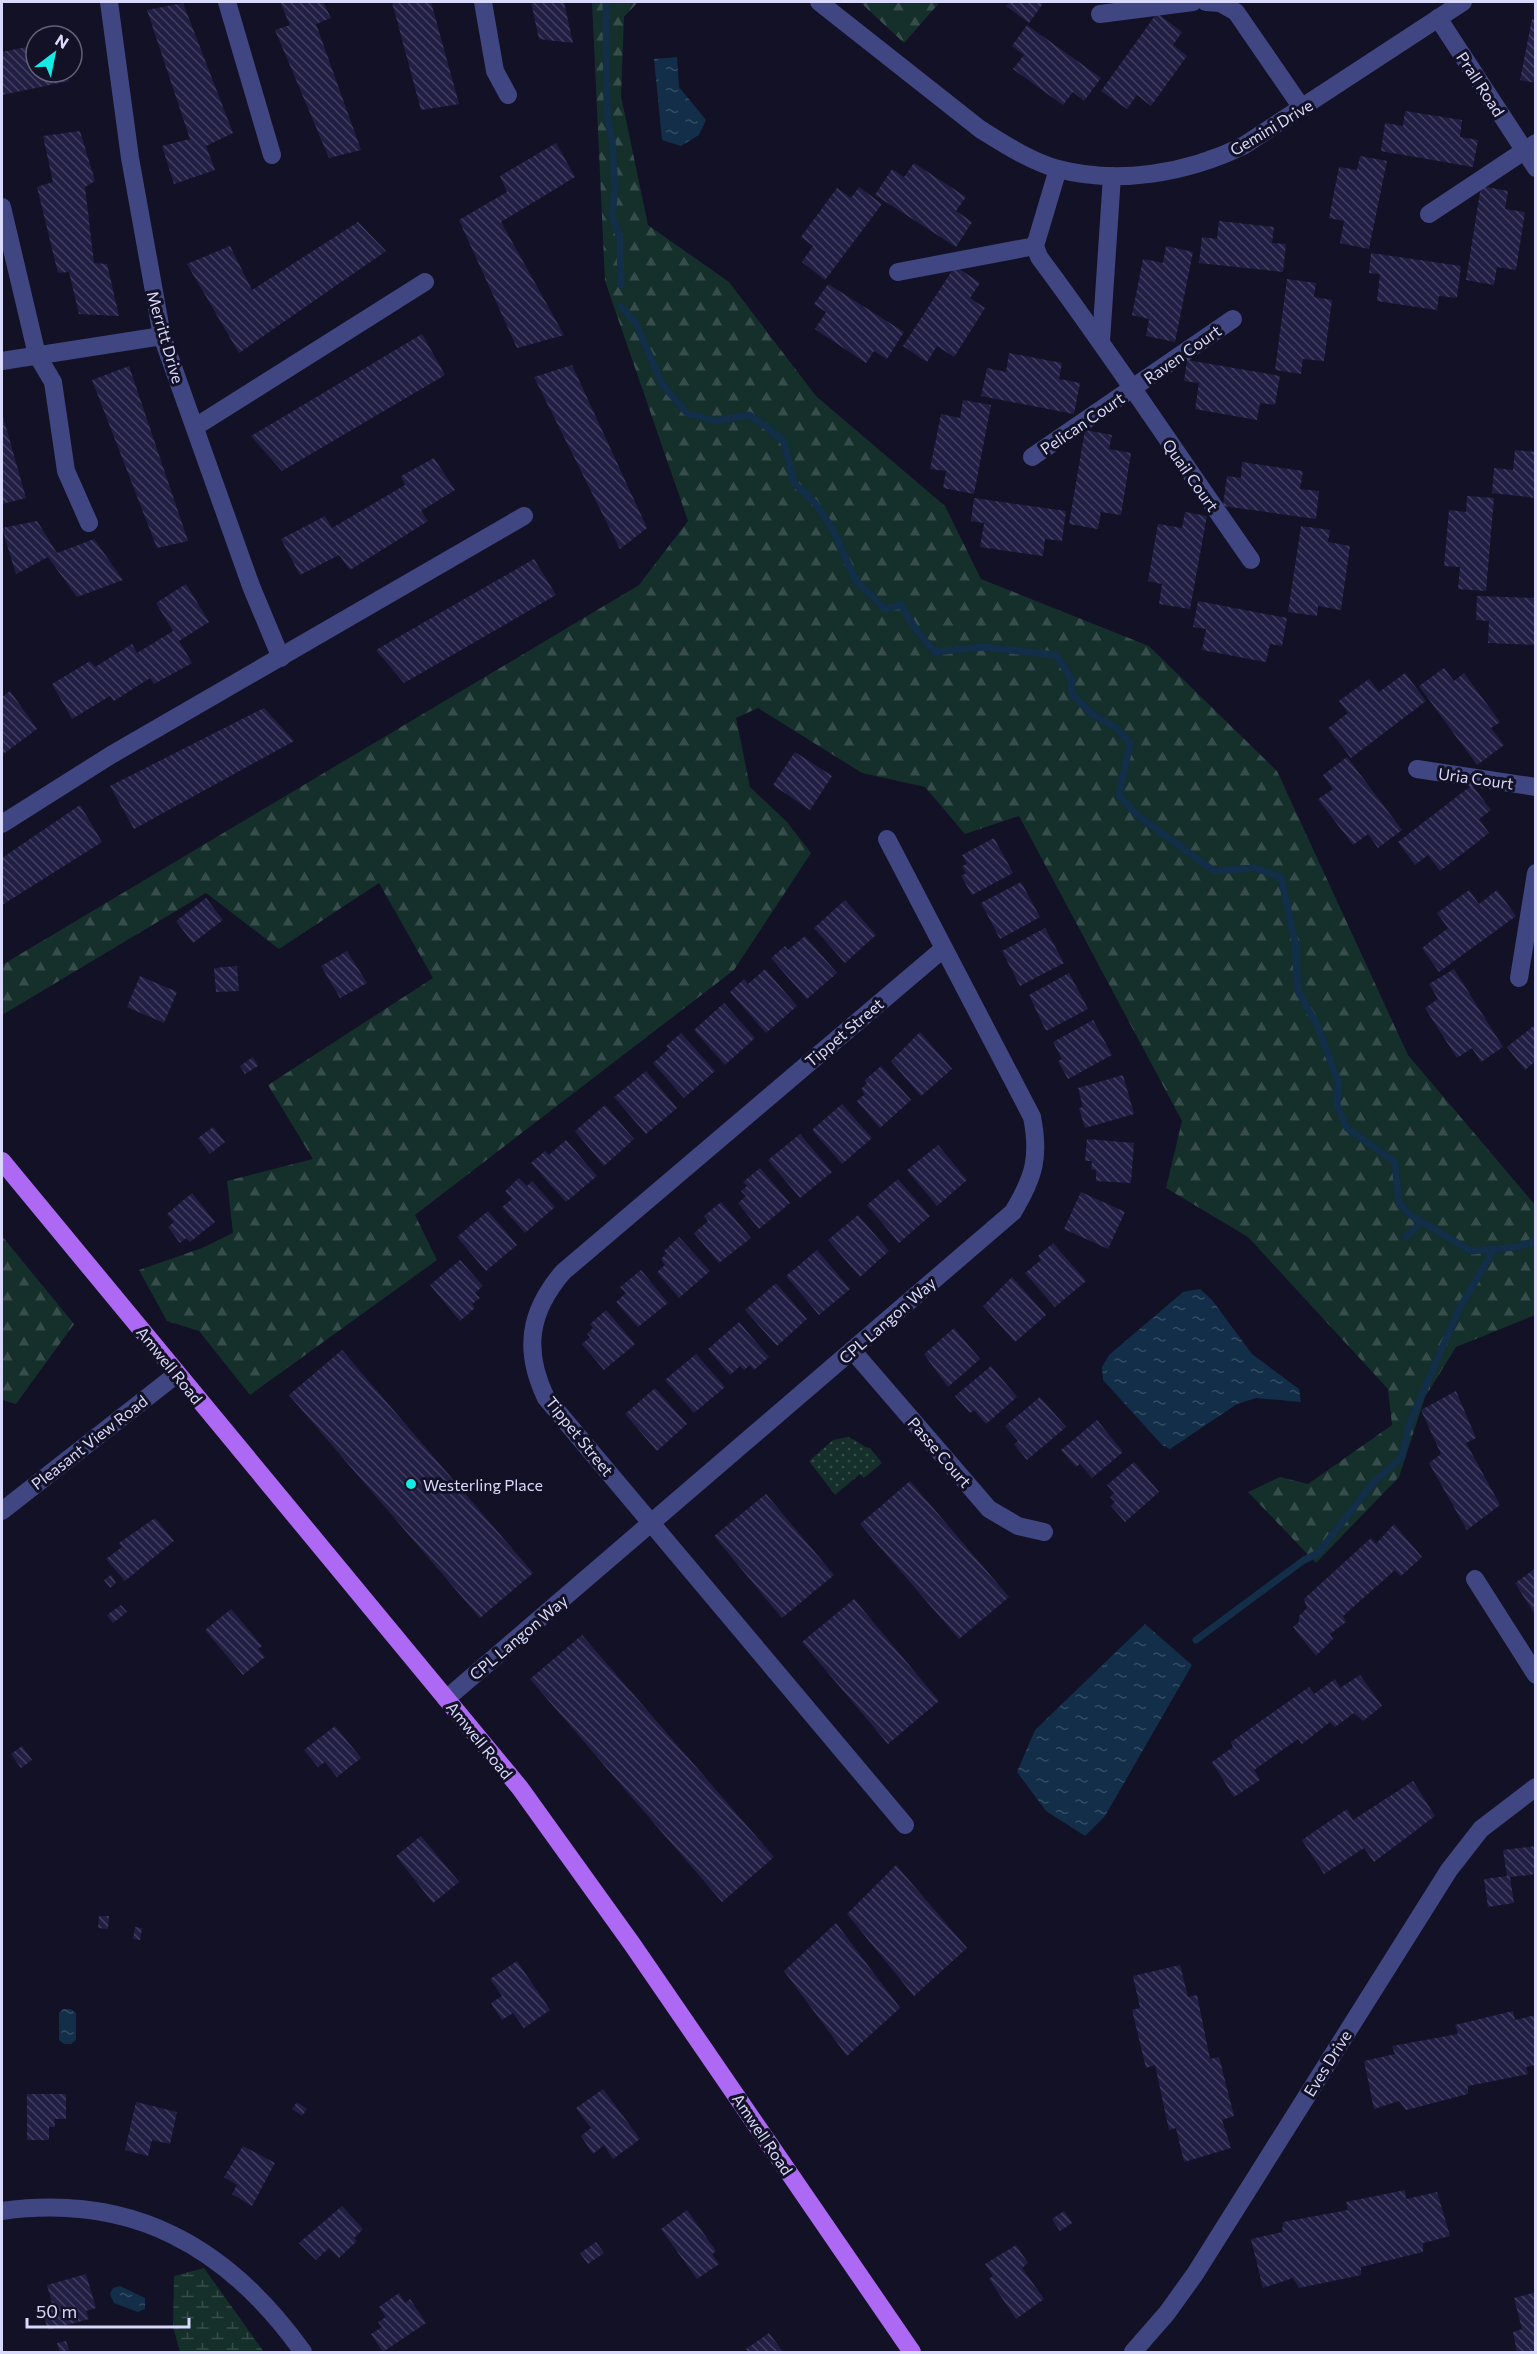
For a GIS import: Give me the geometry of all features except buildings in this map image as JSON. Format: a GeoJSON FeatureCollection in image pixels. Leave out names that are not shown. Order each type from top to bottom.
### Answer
{"type":"FeatureCollection","features":[{"type":"Feature","properties":{"kind":"main road","name":"Amwell Road"},"geometry":{"type":"LineString","coordinates":[[2,1161],[520,1788],[575,1862],[912,2352]]}},
{"type":"Feature","properties":{"kind":"street","name":"Merritt Drive"},"geometry":{"type":"LineString","coordinates":[[109,2],[130,158],[162,336],[251,586],[281,658]]}},
{"type":"Feature","properties":{"kind":"street"},"geometry":{"type":"LineString","coordinates":[[227,2],[272,155]]}},
{"type":"Feature","properties":{"kind":"street"},"geometry":{"type":"LineString","coordinates":[[483,2],[495,71],[508,96]]}},
{"type":"Feature","properties":{"kind":"street","name":"Gemini Drive"},"geometry":{"type":"LineString","coordinates":[[819,2],[980,129],[1034,160],[1058,169],[1112,176],[1152,173],[1215,159],[1243,146],[1464,2]]}},
{"type":"Feature","properties":{"kind":"street"},"geometry":{"type":"LineString","coordinates":[[1100,14],[1193,2]]}},
{"type":"Feature","properties":{"kind":"street"},"geometry":{"type":"LineString","coordinates":[[1206,2],[1220,3],[1236,12],[1302,108]]}},
{"type":"Feature","properties":{"kind":"street","name":"Prall Road"},"geometry":{"type":"LineString","coordinates":[[1438,18],[1530,146],[1536,168]]}},
{"type":"Feature","properties":{"kind":"street"},"geometry":{"type":"LineString","coordinates":[[1429,214],[1530,146]]}},
{"type":"Feature","properties":{"kind":"street"},"geometry":{"type":"LineString","coordinates":[[898,272],[1035,246],[1058,169]]}},
{"type":"Feature","properties":{"kind":"street"},"geometry":{"type":"LineString","coordinates":[[1101,341],[1112,176]]}},
{"type":"Feature","properties":{"kind":"street"},"geometry":{"type":"LineString","coordinates":[[2,207],[37,355],[53,382],[66,471],[89,523]]}},
{"type":"Feature","properties":{"kind":"street","name":"Quail Court"},"geometry":{"type":"LineString","coordinates":[[1035,246],[1039,258],[1101,341],[1251,560]]}},
{"type":"Feature","properties":{"kind":"street"},"geometry":{"type":"LineString","coordinates":[[195,427],[425,282]]}},
{"type":"Feature","properties":{"kind":"street","name":"Raven Court"},"geometry":{"type":"LineString","coordinates":[[1132,389],[1233,319]]}},
{"type":"Feature","properties":{"kind":"street"},"geometry":{"type":"LineString","coordinates":[[2,361],[162,336]]}},
{"type":"Feature","properties":{"kind":"street","name":"Pelican Court"},"geometry":{"type":"LineString","coordinates":[[1032,457],[1132,389]]}},
{"type":"Feature","properties":{"kind":"street"},"geometry":{"type":"LineString","coordinates":[[2,824],[111,755],[524,516]]}},
{"type":"Feature","properties":{"kind":"street","name":"Uria Court"},"geometry":{"type":"LineString","coordinates":[[1417,769],[1536,787]]}},
{"type":"Feature","properties":{"kind":"street","name":"CPL Langon Way"},"geometry":{"type":"LineString","coordinates":[[446,1699],[1013,1212],[1030,1185],[1037,1143],[1032,1117],[887,839]]}},
{"type":"Feature","properties":{"kind":"street"},"geometry":{"type":"LineString","coordinates":[[1519,978],[1536,873]]}},
{"type":"Feature","properties":{"kind":"street","name":"Tippet Street"},"geometry":{"type":"LineString","coordinates":[[905,1825],[546,1398],[537,1378],[531,1334],[538,1310],[548,1290],[563,1272],[943,949]]}},
{"type":"Feature","properties":{"kind":"street","name":"Passe Court"},"geometry":{"type":"LineString","coordinates":[[852,1350],[989,1509],[1018,1526],[1044,1532]]}},
{"type":"Feature","properties":{"kind":"street","name":"Pleasant View Road"},"geometry":{"type":"LineString","coordinates":[[2,1511],[177,1374]]}},
{"type":"Feature","properties":{"kind":"street"},"geometry":{"type":"LineString","coordinates":[[1475,1579],[1536,1675]]}},
{"type":"Feature","properties":{"kind":"street","name":"Eves Drive"},"geometry":{"type":"LineString","coordinates":[[1133,2352],[1167,2313],[1195,2274],[1449,1870],[1481,1829],[1536,1787]]}},
{"type":"Feature","properties":{"kind":"street"},"geometry":{"type":"LineString","coordinates":[[2,2211],[57,2205],[92,2209],[132,2218],[171,2233],[202,2250],[234,2274],[260,2299],[303,2352]]}},
{"type":"Feature","properties":{"kind":"green space"},"geometry":{"type":"Polygon","coordinates":[[[592,2],[638,2],[624,17],[621,96],[648,225],[729,282],[816,396],[945,506],[981,579],[1149,646],[1277,771],[1408,1055],[1535,1205],[1535,1315],[1456,1347],[1425,1397],[1399,1477],[1316,1563],[1248,1492],[1280,1477],[1308,1484],[1392,1425],[1388,1389],[1248,1237],[1166,1188],[1182,1121],[1019,816],[965,834],[925,787],[862,773],[758,708],[736,718],[750,787],[787,822],[811,853],[734,970],[415,1215],[437,1260],[250,1395],[199,1331],[167,1321],[139,1270],[202,1248],[233,1233],[227,1181],[313,1159],[268,1085],[433,978],[379,883],[279,949],[206,893],[2,1015],[2,965],[639,585],[688,521],[605,281],[592,2]]]}},
{"type":"Feature","properties":{"kind":"green space"},"geometry":{"type":"Polygon","coordinates":[[[860,2],[940,2],[904,43],[860,2]]]}},
{"type":"Feature","properties":{"kind":"green space"},"geometry":{"type":"Polygon","coordinates":[[[2,1236],[74,1324],[16,1404],[2,1400],[2,1236]]]}},
{"type":"Feature","properties":{"kind":"green space"},"geometry":{"type":"Polygon","coordinates":[[[847,1437],[870,1448],[882,1463],[864,1478],[860,1474],[835,1495],[809,1461],[833,1440],[847,1437]]]}},
{"type":"Feature","properties":{"kind":"green space"},"geometry":{"type":"Polygon","coordinates":[[[204,2268],[264,2352],[180,2352],[173,2327],[174,2276],[204,2268]]]}},
{"type":"Feature","properties":{"kind":"water"},"geometry":{"type":"Polygon","coordinates":[[[677,57],[679,87],[706,120],[699,135],[681,146],[662,140],[654,59],[677,57]]]}},
{"type":"Feature","properties":{"kind":"water"},"geometry":{"type":"Polygon","coordinates":[[[1200,1289],[1212,1300],[1252,1354],[1299,1389],[1301,1402],[1256,1398],[1237,1404],[1170,1449],[1162,1445],[1103,1380],[1102,1367],[1109,1355],[1183,1292],[1200,1289]]]}},
{"type":"Feature","properties":{"kind":"water"},"geometry":{"type":"Polygon","coordinates":[[[1145,1624],[1192,1665],[1105,1816],[1085,1836],[1046,1811],[1017,1772],[1035,1730],[1145,1624]]]}},
{"type":"Feature","properties":{"kind":"water"},"geometry":{"type":"Polygon","coordinates":[[[63,2009],[71,2009],[76,2013],[76,2040],[71,2044],[64,2044],[59,2040],[59,2013],[63,2009]]]}},
{"type":"Feature","properties":{"kind":"water"},"geometry":{"type":"Polygon","coordinates":[[[120,2286],[145,2298],[145,2309],[138,2312],[114,2303],[110,2294],[113,2288],[120,2286]]]}},
{"type":"Feature","properties":{"kind":"waterway"},"geometry":{"type":"LineString","coordinates":[[606,2],[607,113],[612,140],[615,190],[612,216],[620,238],[621,285]]}},
{"type":"Feature","properties":{"kind":"waterway"},"geometry":{"type":"LineString","coordinates":[[621,307],[636,323],[662,384],[687,413],[715,421],[749,415],[784,442],[794,483],[815,503],[832,528],[856,581],[885,609],[901,605],[917,631],[935,652],[982,647],[1056,655],[1071,678],[1072,694],[1092,714],[1115,727],[1130,743],[1119,795],[1137,815],[1214,871],[1255,868],[1281,877],[1295,942],[1298,991],[1317,1025],[1338,1081],[1337,1105],[1347,1128],[1395,1162],[1399,1203],[1409,1214],[1471,1251],[1516,1247],[1536,1241]]}},
{"type":"Feature","properties":{"kind":"waterway"},"geometry":{"type":"LineString","coordinates":[[1406,1237],[1422,1222]]}},
{"type":"Feature","properties":{"kind":"waterway"},"geometry":{"type":"LineString","coordinates":[[1196,1640],[1304,1560],[1318,1553],[1373,1483],[1402,1457],[1409,1425],[1459,1309],[1495,1248]]}},
{"type":"Feature","properties":{"kind":"place","name":"Westerling Place"},"geometry":{"type":"Point","coordinates":[411,1484]}}]}
